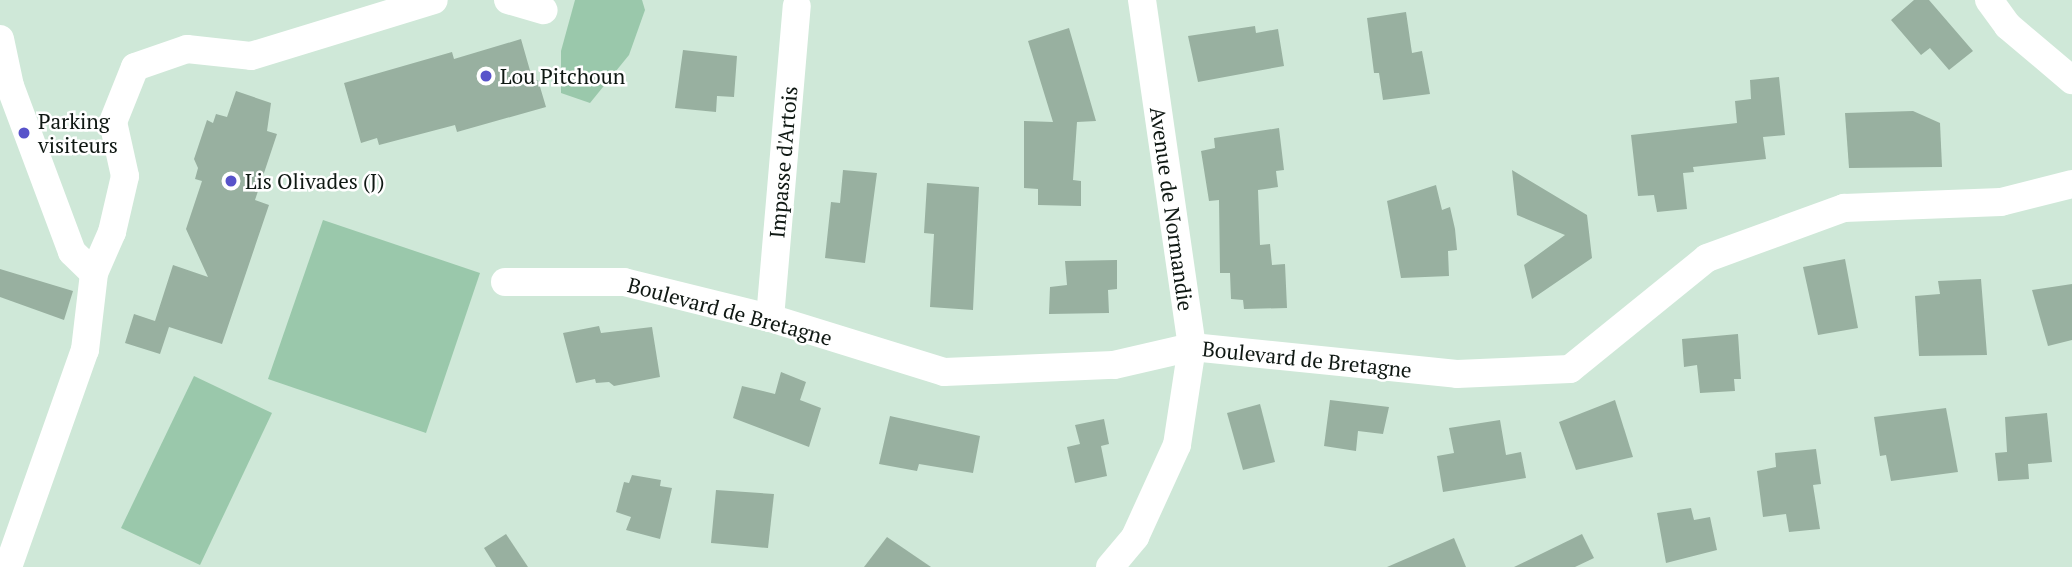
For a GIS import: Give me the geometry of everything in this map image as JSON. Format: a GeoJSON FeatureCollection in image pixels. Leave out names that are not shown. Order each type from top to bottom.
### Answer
{"type":"FeatureCollection","features":[{"type":"Feature","properties":{"kind":"street"},"geometry":{"type":"LineString","coordinates":[[8,567],[86,350],[94,273],[112,232],[125,176],[113,122],[135,67],[187,49],[251,56],[405,3],[434,0]]}},
{"type":"Feature","properties":{"kind":"street"},"geometry":{"type":"LineString","coordinates":[[508,0],[544,9]]}},
{"type":"Feature","properties":{"kind":"street","name":"Avenue de Normandie"},"geometry":{"type":"LineString","coordinates":[[1110,567],[1135,537],[1177,445],[1192,347],[1142,0]]}},
{"type":"Feature","properties":{"kind":"street"},"geometry":{"type":"LineString","coordinates":[[1989,0],[2008,26],[2072,80]]}},
{"type":"Feature","properties":{"kind":"street","name":"Impasse d'Artois"},"geometry":{"type":"LineString","coordinates":[[769,318],[797,6]]}},
{"type":"Feature","properties":{"kind":"street"},"geometry":{"type":"LineString","coordinates":[[0,39],[10,86],[72,252],[94,273]]}},
{"type":"Feature","properties":{"kind":"street","name":"Boulevard de Bretagne"},"geometry":{"type":"LineString","coordinates":[[505,282],[624,282],[769,318],[944,372],[1114,365],[1192,347],[1457,374],[1570,369],[1707,258],[1844,208],[2001,202],[2072,184]]}},
{"type":"Feature","properties":{"kind":"green space"},"geometry":{"type":"Polygon","coordinates":[[[575,0],[642,0],[645,10],[629,55],[590,103],[561,93],[561,51],[575,0]]]}},
{"type":"Feature","properties":{"kind":"green space"},"geometry":{"type":"Polygon","coordinates":[[[323,220],[480,273],[426,433],[268,379],[323,220]]]}},
{"type":"Feature","properties":{"kind":"green space"},"geometry":{"type":"Polygon","coordinates":[[[194,376],[272,413],[200,565],[121,528],[194,376]]]}},
{"type":"Feature","properties":{"kind":"building"},"geometry":{"type":"Polygon","coordinates":[[[1914,0],[1929,0],[1973,51],[1949,70],[1930,48],[1921,55],[1891,20],[1914,0]]]}},
{"type":"Feature","properties":{"kind":"building"},"geometry":{"type":"Polygon","coordinates":[[[1406,12],[1412,53],[1422,51],[1430,94],[1383,100],[1379,73],[1374,73],[1367,18],[1406,12]]]}},
{"type":"Feature","properties":{"kind":"building"},"geometry":{"type":"Polygon","coordinates":[[[1255,26],[1256,33],[1278,29],[1284,66],[1198,82],[1188,36],[1255,26]]]}},
{"type":"Feature","properties":{"kind":"building"},"geometry":{"type":"Polygon","coordinates":[[[1069,28],[1096,121],[1077,122],[1073,180],[1081,181],[1081,206],[1038,205],[1038,189],[1024,188],[1024,121],[1053,122],[1028,41],[1069,28]]]}},
{"type":"Feature","properties":{"kind":"building"},"geometry":{"type":"Polygon","coordinates":[[[521,39],[533,81],[538,80],[546,107],[457,132],[455,125],[379,145],[377,138],[361,143],[344,83],[452,52],[454,59],[521,39]]]}},
{"type":"Feature","properties":{"kind":"building"},"geometry":{"type":"Polygon","coordinates":[[[683,50],[737,56],[734,97],[717,96],[716,112],[675,108],[683,50]]]}},
{"type":"Feature","properties":{"kind":"building"},"geometry":{"type":"Polygon","coordinates":[[[1779,77],[1785,135],[1763,137],[1766,159],[1693,167],[1694,172],[1683,173],[1687,209],[1657,212],[1654,195],[1638,196],[1631,135],[1737,123],[1735,101],[1751,99],[1750,80],[1779,77]]]}},
{"type":"Feature","properties":{"kind":"building","name":"Lis Olivades (J)"},"geometry":{"type":"Polygon","coordinates":[[[236,91],[271,103],[267,131],[277,134],[255,200],[269,205],[222,344],[169,327],[160,354],[125,343],[134,314],[155,321],[173,265],[208,277],[186,229],[202,181],[195,179],[198,168],[194,159],[207,120],[213,123],[216,114],[227,117],[236,91]]]}},
{"type":"Feature","properties":{"kind":"building"},"geometry":{"type":"Polygon","coordinates":[[[1913,111],[1940,123],[1942,167],[1849,168],[1845,113],[1913,111]]]}},
{"type":"Feature","properties":{"kind":"building"},"geometry":{"type":"Polygon","coordinates":[[[1279,128],[1284,170],[1276,171],[1278,187],[1258,190],[1260,245],[1270,244],[1272,265],[1285,264],[1287,308],[1244,309],[1243,300],[1231,299],[1230,273],[1220,273],[1219,200],[1209,201],[1201,151],[1215,148],[1214,138],[1279,128]]]}},
{"type":"Feature","properties":{"kind":"building"},"geometry":{"type":"Polygon","coordinates":[[[843,170],[877,173],[865,263],[825,258],[831,202],[840,203],[843,170]]]}},
{"type":"Feature","properties":{"kind":"building"},"geometry":{"type":"Polygon","coordinates":[[[1512,170],[1587,215],[1592,258],[1532,299],[1524,265],[1565,235],[1517,215],[1512,170]]]}},
{"type":"Feature","properties":{"kind":"building"},"geometry":{"type":"Polygon","coordinates":[[[927,183],[979,187],[973,310],[930,307],[934,234],[924,233],[927,183]]]}},
{"type":"Feature","properties":{"kind":"building"},"geometry":{"type":"Polygon","coordinates":[[[1436,185],[1442,210],[1450,207],[1455,229],[1457,250],[1448,251],[1449,276],[1401,278],[1387,201],[1436,185]]]}},
{"type":"Feature","properties":{"kind":"building"},"geometry":{"type":"Polygon","coordinates":[[[1845,259],[1858,328],[1818,335],[1803,267],[1845,259]]]}},
{"type":"Feature","properties":{"kind":"building"},"geometry":{"type":"Polygon","coordinates":[[[1117,260],[1117,289],[1108,290],[1109,313],[1049,314],[1050,287],[1067,285],[1065,261],[1117,260]]]}},
{"type":"Feature","properties":{"kind":"building"},"geometry":{"type":"Polygon","coordinates":[[[0,269],[73,291],[64,320],[0,297],[0,269]]]}},
{"type":"Feature","properties":{"kind":"building"},"geometry":{"type":"Polygon","coordinates":[[[1981,279],[1987,355],[1919,356],[1915,296],[1940,294],[1938,281],[1981,279]]]}},
{"type":"Feature","properties":{"kind":"building"},"geometry":{"type":"Polygon","coordinates":[[[2072,284],[2072,340],[2048,346],[2032,290],[2072,284]]]}},
{"type":"Feature","properties":{"kind":"building"},"geometry":{"type":"Polygon","coordinates":[[[599,326],[601,333],[652,327],[660,377],[614,386],[609,382],[596,383],[595,379],[576,383],[563,333],[599,326]]]}},
{"type":"Feature","properties":{"kind":"building"},"geometry":{"type":"Polygon","coordinates":[[[1738,334],[1741,379],[1734,379],[1735,391],[1700,393],[1697,365],[1684,367],[1682,339],[1738,334]]]}},
{"type":"Feature","properties":{"kind":"building"},"geometry":{"type":"Polygon","coordinates":[[[781,372],[806,382],[800,400],[821,408],[809,447],[733,418],[742,386],[775,394],[781,372]]]}},
{"type":"Feature","properties":{"kind":"building"},"geometry":{"type":"Polygon","coordinates":[[[1330,400],[1389,407],[1383,434],[1358,431],[1356,451],[1324,446],[1330,400]]]}},
{"type":"Feature","properties":{"kind":"building"},"geometry":{"type":"Polygon","coordinates":[[[1615,400],[1633,457],[1576,470],[1559,422],[1615,400]]]}},
{"type":"Feature","properties":{"kind":"building"},"geometry":{"type":"Polygon","coordinates":[[[1260,404],[1275,462],[1243,470],[1227,413],[1260,404]]]}},
{"type":"Feature","properties":{"kind":"building"},"geometry":{"type":"Polygon","coordinates":[[[1946,408],[1958,472],[1891,481],[1886,455],[1880,456],[1874,417],[1946,408]]]}},
{"type":"Feature","properties":{"kind":"building"},"geometry":{"type":"Polygon","coordinates":[[[2047,413],[2052,462],[2028,464],[2029,479],[1998,481],[1995,453],[2007,452],[2005,417],[2047,413]]]}},
{"type":"Feature","properties":{"kind":"building"},"geometry":{"type":"Polygon","coordinates":[[[890,416],[980,436],[973,473],[919,464],[917,471],[879,464],[890,416]]]}},
{"type":"Feature","properties":{"kind":"building"},"geometry":{"type":"Polygon","coordinates":[[[1104,419],[1109,444],[1101,446],[1107,476],[1075,483],[1067,447],[1080,444],[1075,425],[1104,419]]]}},
{"type":"Feature","properties":{"kind":"building"},"geometry":{"type":"Polygon","coordinates":[[[1500,420],[1506,455],[1521,452],[1526,478],[1443,492],[1437,456],[1454,453],[1449,428],[1500,420]]]}},
{"type":"Feature","properties":{"kind":"building"},"geometry":{"type":"Polygon","coordinates":[[[1816,449],[1821,484],[1813,485],[1820,529],[1789,532],[1786,514],[1763,517],[1757,471],[1776,467],[1775,453],[1816,449]]]}},
{"type":"Feature","properties":{"kind":"building"},"geometry":{"type":"Polygon","coordinates":[[[632,475],[661,480],[660,486],[672,488],[660,539],[626,530],[631,517],[616,512],[624,482],[629,483],[632,475]]]}},
{"type":"Feature","properties":{"kind":"building"},"geometry":{"type":"Polygon","coordinates":[[[716,490],[774,494],[768,548],[711,543],[716,490]]]}},
{"type":"Feature","properties":{"kind":"building"},"geometry":{"type":"Polygon","coordinates":[[[1691,508],[1694,520],[1710,517],[1717,550],[1666,563],[1657,513],[1691,508]]]}},
{"type":"Feature","properties":{"kind":"building"},"geometry":{"type":"Polygon","coordinates":[[[506,534],[528,567],[496,567],[484,548],[506,534]]]}},
{"type":"Feature","properties":{"kind":"building"},"geometry":{"type":"Polygon","coordinates":[[[1582,534],[1594,558],[1575,567],[1514,567],[1582,534]]]}},
{"type":"Feature","properties":{"kind":"building"},"geometry":{"type":"Polygon","coordinates":[[[887,537],[931,567],[864,567],[887,537]]]}},
{"type":"Feature","properties":{"kind":"building"},"geometry":{"type":"Polygon","coordinates":[[[1454,538],[1466,567],[1387,567],[1454,538]]]}},
{"type":"Feature","properties":{"kind":"place","name":"Lou Pitchoun"},"geometry":{"type":"Point","coordinates":[486,76]}},
{"type":"Feature","properties":{"kind":"place","name":"Parking visiteurs"},"geometry":{"type":"Point","coordinates":[24,133]}},
{"type":"Feature","properties":{"kind":"place","name":"Lis Olivades (J)"},"geometry":{"type":"Point","coordinates":[231,181]}}]}
